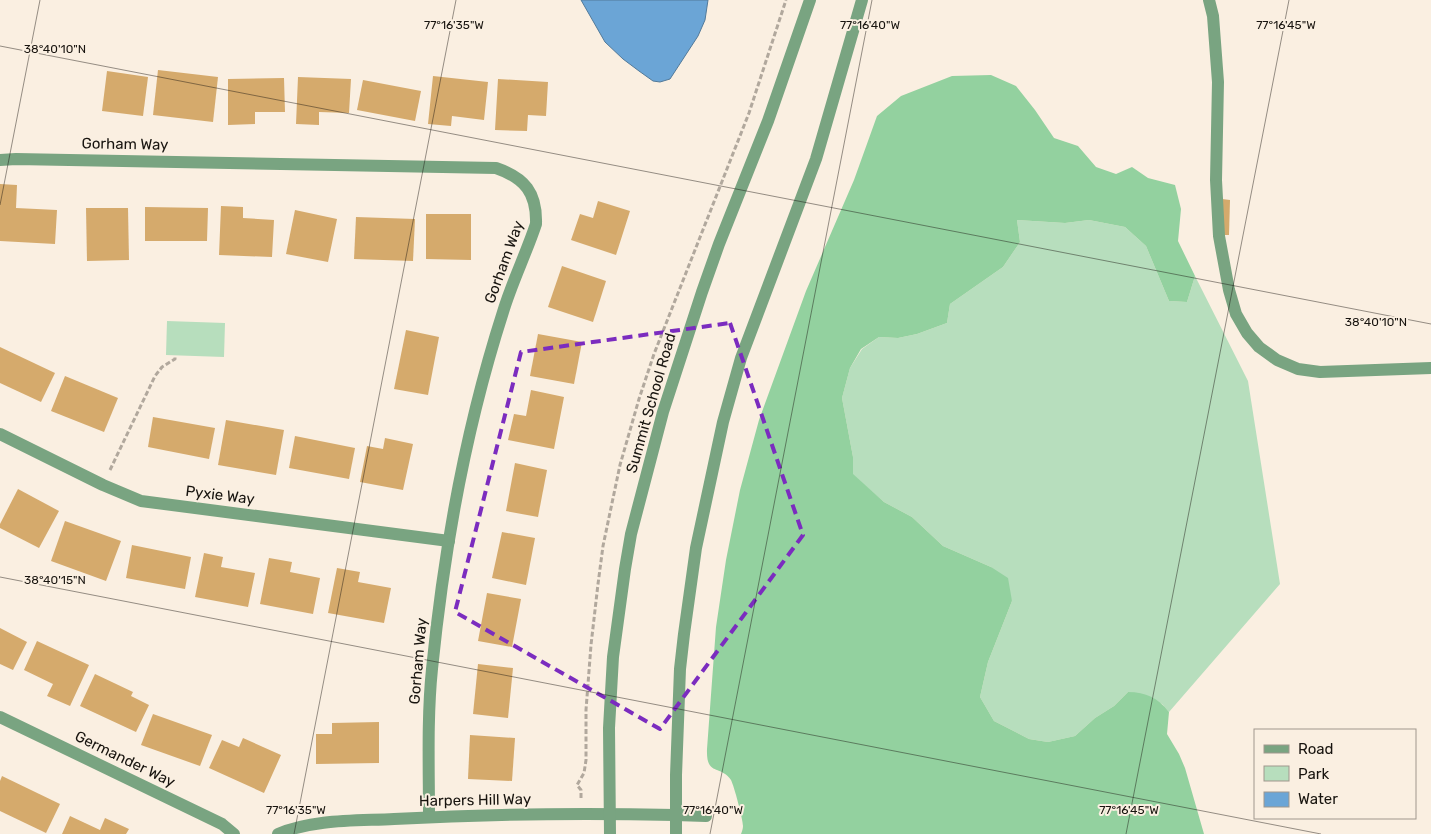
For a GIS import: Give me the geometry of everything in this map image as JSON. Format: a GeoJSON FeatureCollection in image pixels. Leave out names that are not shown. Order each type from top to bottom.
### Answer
{"type":"FeatureCollection","features":[{"type":"Feature","properties":{"kind":"street","name":"Summit School Road"},"geometry":{"type":"LineString","coordinates":[[610,834],[609,728],[613,657],[624,569],[631,534],[664,412],[702,292],[768,121],[810,0]]}},
{"type":"Feature","properties":{"kind":"street"},"geometry":{"type":"LineString","coordinates":[[676,834],[680,669],[696,548],[723,422],[742,358],[816,159],[862,0]]}},
{"type":"Feature","properties":{"kind":"street"},"geometry":{"type":"LineString","coordinates":[[1209,0],[1213,16],[1218,82],[1216,180],[1220,236],[1229,290],[1236,314],[1247,333],[1259,347],[1277,360],[1298,369],[1320,372],[1431,368]]}},
{"type":"Feature","properties":{"kind":"street","name":"Gorham Way"},"geometry":{"type":"LineString","coordinates":[[0,160],[16,158],[496,168],[511,173],[524,183],[534,199],[537,211],[536,224],[503,312],[483,381],[471,430],[449,541],[432,671],[429,739],[429,817]]}},
{"type":"Feature","properties":{"kind":"street","name":"Pyxie Way"},"geometry":{"type":"LineString","coordinates":[[0,434],[103,485],[141,501],[449,541]]}},
{"type":"Feature","properties":{"kind":"street","name":"Germander Way"},"geometry":{"type":"LineString","coordinates":[[0,717],[222,824],[234,834]]}},
{"type":"Feature","properties":{"kind":"street","name":"Harpers Hill Way"},"geometry":{"type":"LineString","coordinates":[[278,834],[310,824],[429,817],[609,814],[706,816]]}},
{"type":"Feature","properties":{"kind":"path"},"geometry":{"type":"LineString","coordinates":[[103,485],[155,376],[162,367],[175,359],[175,355]]}},
{"type":"Feature","properties":{"kind":"highlighted area"},"geometry":{"type":"Polygon","coordinates":[[[730,323],[803,535],[660,729],[455,612],[521,352],[730,323]]]}},
{"type":"Feature","properties":{"kind":"green space"},"geometry":{"type":"Polygon","coordinates":[[[991,75],[1016,86],[1054,138],[1078,146],[1096,167],[1116,174],[1132,167],[1148,178],[1175,185],[1181,209],[1178,241],[1195,276],[1187,302],[1169,301],[1146,246],[1125,227],[1089,220],[1065,223],[1017,220],[1020,242],[1003,267],[950,304],[947,323],[917,334],[898,338],[879,337],[861,349],[850,368],[842,398],[853,457],[853,474],[884,502],[912,517],[943,546],[991,567],[1008,578],[1012,601],[988,662],[980,697],[994,721],[1029,739],[1048,742],[1075,736],[1095,718],[1114,706],[1128,692],[1140,693],[1151,697],[1169,712],[1167,734],[1185,768],[1204,834],[741,834],[743,822],[731,780],[727,775],[711,767],[707,758],[707,749],[716,627],[726,560],[740,490],[759,420],[806,291],[854,180],[877,116],[901,96],[952,76],[991,75]]]}},
{"type":"Feature","properties":{"kind":"green space"},"geometry":{"type":"Polygon","coordinates":[[[1017,220],[1065,223],[1089,220],[1125,227],[1146,246],[1169,301],[1187,302],[1195,276],[1248,381],[1280,584],[1169,712],[1162,704],[1128,692],[1114,706],[1095,718],[1075,736],[1048,742],[1029,739],[994,721],[980,697],[988,662],[1012,601],[991,567],[943,546],[912,517],[884,502],[853,475],[853,457],[842,398],[850,368],[862,349],[879,337],[898,338],[917,334],[947,323],[950,304],[1003,267],[1020,242],[1017,220]]]}},
{"type":"Feature","properties":{"kind":"green space"},"geometry":{"type":"Polygon","coordinates":[[[167,321],[225,323],[224,357],[166,355],[167,321]]]}},
{"type":"Feature","properties":{"kind":"water"},"geometry":{"type":"Polygon","coordinates":[[[581,0],[708,0],[705,20],[698,36],[670,79],[660,82],[653,81],[639,71],[605,42],[581,0]]]}},
{"type":"Feature","properties":{"kind":"building"},"geometry":{"type":"Polygon","coordinates":[[[158,70],[218,77],[213,122],[153,115],[158,70]]]}},
{"type":"Feature","properties":{"kind":"building"},"geometry":{"type":"Polygon","coordinates":[[[107,71],[148,77],[143,116],[102,111],[107,71]]]}},
{"type":"Feature","properties":{"kind":"building"},"geometry":{"type":"Polygon","coordinates":[[[433,76],[488,82],[484,120],[452,116],[451,126],[428,124],[433,76]]]}},
{"type":"Feature","properties":{"kind":"building"},"geometry":{"type":"Polygon","coordinates":[[[298,77],[351,79],[349,113],[319,112],[319,125],[296,124],[298,77]]]}},
{"type":"Feature","properties":{"kind":"building"},"geometry":{"type":"Polygon","coordinates":[[[284,78],[285,112],[255,112],[255,124],[228,125],[228,79],[284,78]]]}},
{"type":"Feature","properties":{"kind":"building"},"geometry":{"type":"Polygon","coordinates":[[[498,79],[548,82],[546,116],[528,115],[527,131],[495,130],[498,79]]]}},
{"type":"Feature","properties":{"kind":"building"},"geometry":{"type":"Polygon","coordinates":[[[363,80],[421,91],[415,121],[357,110],[363,80]]]}},
{"type":"Feature","properties":{"kind":"building"},"geometry":{"type":"Polygon","coordinates":[[[0,184],[17,185],[16,208],[57,210],[55,244],[0,241],[0,184]]]}},
{"type":"Feature","properties":{"kind":"building"},"geometry":{"type":"Polygon","coordinates":[[[1222,199],[1230,200],[1229,235],[1221,235],[1222,199]]]}},
{"type":"Feature","properties":{"kind":"building"},"geometry":{"type":"Polygon","coordinates":[[[598,201],[630,211],[616,255],[571,240],[580,214],[593,218],[598,201]]]}},
{"type":"Feature","properties":{"kind":"building"},"geometry":{"type":"Polygon","coordinates":[[[221,206],[243,207],[243,218],[274,220],[272,257],[219,255],[221,206]]]}},
{"type":"Feature","properties":{"kind":"building"},"geometry":{"type":"Polygon","coordinates":[[[145,207],[208,208],[207,241],[145,241],[145,207]]]}},
{"type":"Feature","properties":{"kind":"building"},"geometry":{"type":"Polygon","coordinates":[[[86,208],[128,208],[129,260],[87,261],[86,208]]]}},
{"type":"Feature","properties":{"kind":"building"},"geometry":{"type":"Polygon","coordinates":[[[295,210],[337,219],[328,262],[286,254],[295,210]]]}},
{"type":"Feature","properties":{"kind":"building"},"geometry":{"type":"Polygon","coordinates":[[[426,214],[471,214],[471,260],[426,259],[426,214]]]}},
{"type":"Feature","properties":{"kind":"building"},"geometry":{"type":"Polygon","coordinates":[[[356,217],[415,219],[413,261],[354,259],[356,217]]]}},
{"type":"Feature","properties":{"kind":"building"},"geometry":{"type":"Polygon","coordinates":[[[562,266],[606,281],[593,322],[548,307],[562,266]]]}},
{"type":"Feature","properties":{"kind":"building"},"geometry":{"type":"Polygon","coordinates":[[[406,330],[439,337],[428,395],[394,389],[406,330]]]}},
{"type":"Feature","properties":{"kind":"building"},"geometry":{"type":"Polygon","coordinates":[[[538,334],[582,342],[574,384],[530,376],[538,334]]]}},
{"type":"Feature","properties":{"kind":"building"},"geometry":{"type":"Polygon","coordinates":[[[0,347],[55,373],[41,402],[0,383],[0,347]]]}},
{"type":"Feature","properties":{"kind":"building"},"geometry":{"type":"Polygon","coordinates":[[[65,376],[118,398],[104,432],[51,411],[65,376]]]}},
{"type":"Feature","properties":{"kind":"building"},"geometry":{"type":"Polygon","coordinates":[[[531,390],[564,397],[554,449],[508,440],[514,414],[526,416],[531,390]]]}},
{"type":"Feature","properties":{"kind":"building"},"geometry":{"type":"Polygon","coordinates":[[[153,417],[215,428],[209,459],[148,447],[153,417]]]}},
{"type":"Feature","properties":{"kind":"building"},"geometry":{"type":"Polygon","coordinates":[[[226,420],[284,430],[276,475],[218,465],[226,420]]]}},
{"type":"Feature","properties":{"kind":"building"},"geometry":{"type":"Polygon","coordinates":[[[295,436],[355,448],[349,479],[289,468],[295,436]]]}},
{"type":"Feature","properties":{"kind":"building"},"geometry":{"type":"Polygon","coordinates":[[[385,438],[413,444],[403,490],[360,482],[367,446],[383,449],[385,438]]]}},
{"type":"Feature","properties":{"kind":"building"},"geometry":{"type":"Polygon","coordinates":[[[515,463],[547,470],[538,517],[506,511],[515,463]]]}},
{"type":"Feature","properties":{"kind":"building"},"geometry":{"type":"Polygon","coordinates":[[[18,489],[59,511],[39,548],[0,528],[0,524],[18,489]]]}},
{"type":"Feature","properties":{"kind":"building"},"geometry":{"type":"Polygon","coordinates":[[[65,521],[121,541],[106,581],[51,561],[65,521]]]}},
{"type":"Feature","properties":{"kind":"building"},"geometry":{"type":"Polygon","coordinates":[[[502,532],[535,538],[526,585],[492,578],[502,532]]]}},
{"type":"Feature","properties":{"kind":"building"},"geometry":{"type":"Polygon","coordinates":[[[132,545],[191,557],[185,589],[126,578],[132,545]]]}},
{"type":"Feature","properties":{"kind":"building"},"geometry":{"type":"Polygon","coordinates":[[[204,553],[223,557],[221,567],[255,573],[248,607],[195,597],[204,553]]]}},
{"type":"Feature","properties":{"kind":"building"},"geometry":{"type":"Polygon","coordinates":[[[269,558],[292,562],[290,572],[320,578],[313,614],[260,604],[269,558]]]}},
{"type":"Feature","properties":{"kind":"building"},"geometry":{"type":"Polygon","coordinates":[[[337,568],[360,572],[358,582],[391,588],[384,623],[328,613],[337,568]]]}},
{"type":"Feature","properties":{"kind":"building"},"geometry":{"type":"Polygon","coordinates":[[[487,593],[521,599],[512,647],[478,641],[487,593]]]}},
{"type":"Feature","properties":{"kind":"building"},"geometry":{"type":"Polygon","coordinates":[[[0,628],[27,642],[13,670],[0,664],[0,628]]]}},
{"type":"Feature","properties":{"kind":"building"},"geometry":{"type":"Polygon","coordinates":[[[37,641],[89,665],[70,706],[47,696],[53,684],[24,670],[37,641]]]}},
{"type":"Feature","properties":{"kind":"building"},"geometry":{"type":"Polygon","coordinates":[[[478,664],[513,668],[508,718],[473,714],[478,664]]]}},
{"type":"Feature","properties":{"kind":"building"},"geometry":{"type":"Polygon","coordinates":[[[95,674],[133,692],[131,696],[149,705],[136,732],[80,706],[95,674]]]}},
{"type":"Feature","properties":{"kind":"building"},"geometry":{"type":"Polygon","coordinates":[[[153,714],[212,735],[200,766],[141,745],[153,714]]]}},
{"type":"Feature","properties":{"kind":"building"},"geometry":{"type":"Polygon","coordinates":[[[379,722],[379,763],[316,764],[316,734],[332,734],[332,723],[379,722]]]}},
{"type":"Feature","properties":{"kind":"building"},"geometry":{"type":"Polygon","coordinates":[[[470,735],[515,738],[512,781],[468,779],[470,735]]]}},
{"type":"Feature","properties":{"kind":"building"},"geometry":{"type":"Polygon","coordinates":[[[243,738],[281,755],[264,793],[209,768],[222,740],[239,747],[243,738]]]}},
{"type":"Feature","properties":{"kind":"building"},"geometry":{"type":"Polygon","coordinates":[[[2,776],[60,804],[46,833],[0,811],[0,781],[2,776]]]}},
{"type":"Feature","properties":{"kind":"building"},"geometry":{"type":"Polygon","coordinates":[[[70,816],[100,830],[105,818],[129,829],[126,834],[62,834],[70,816]]]}}]}
